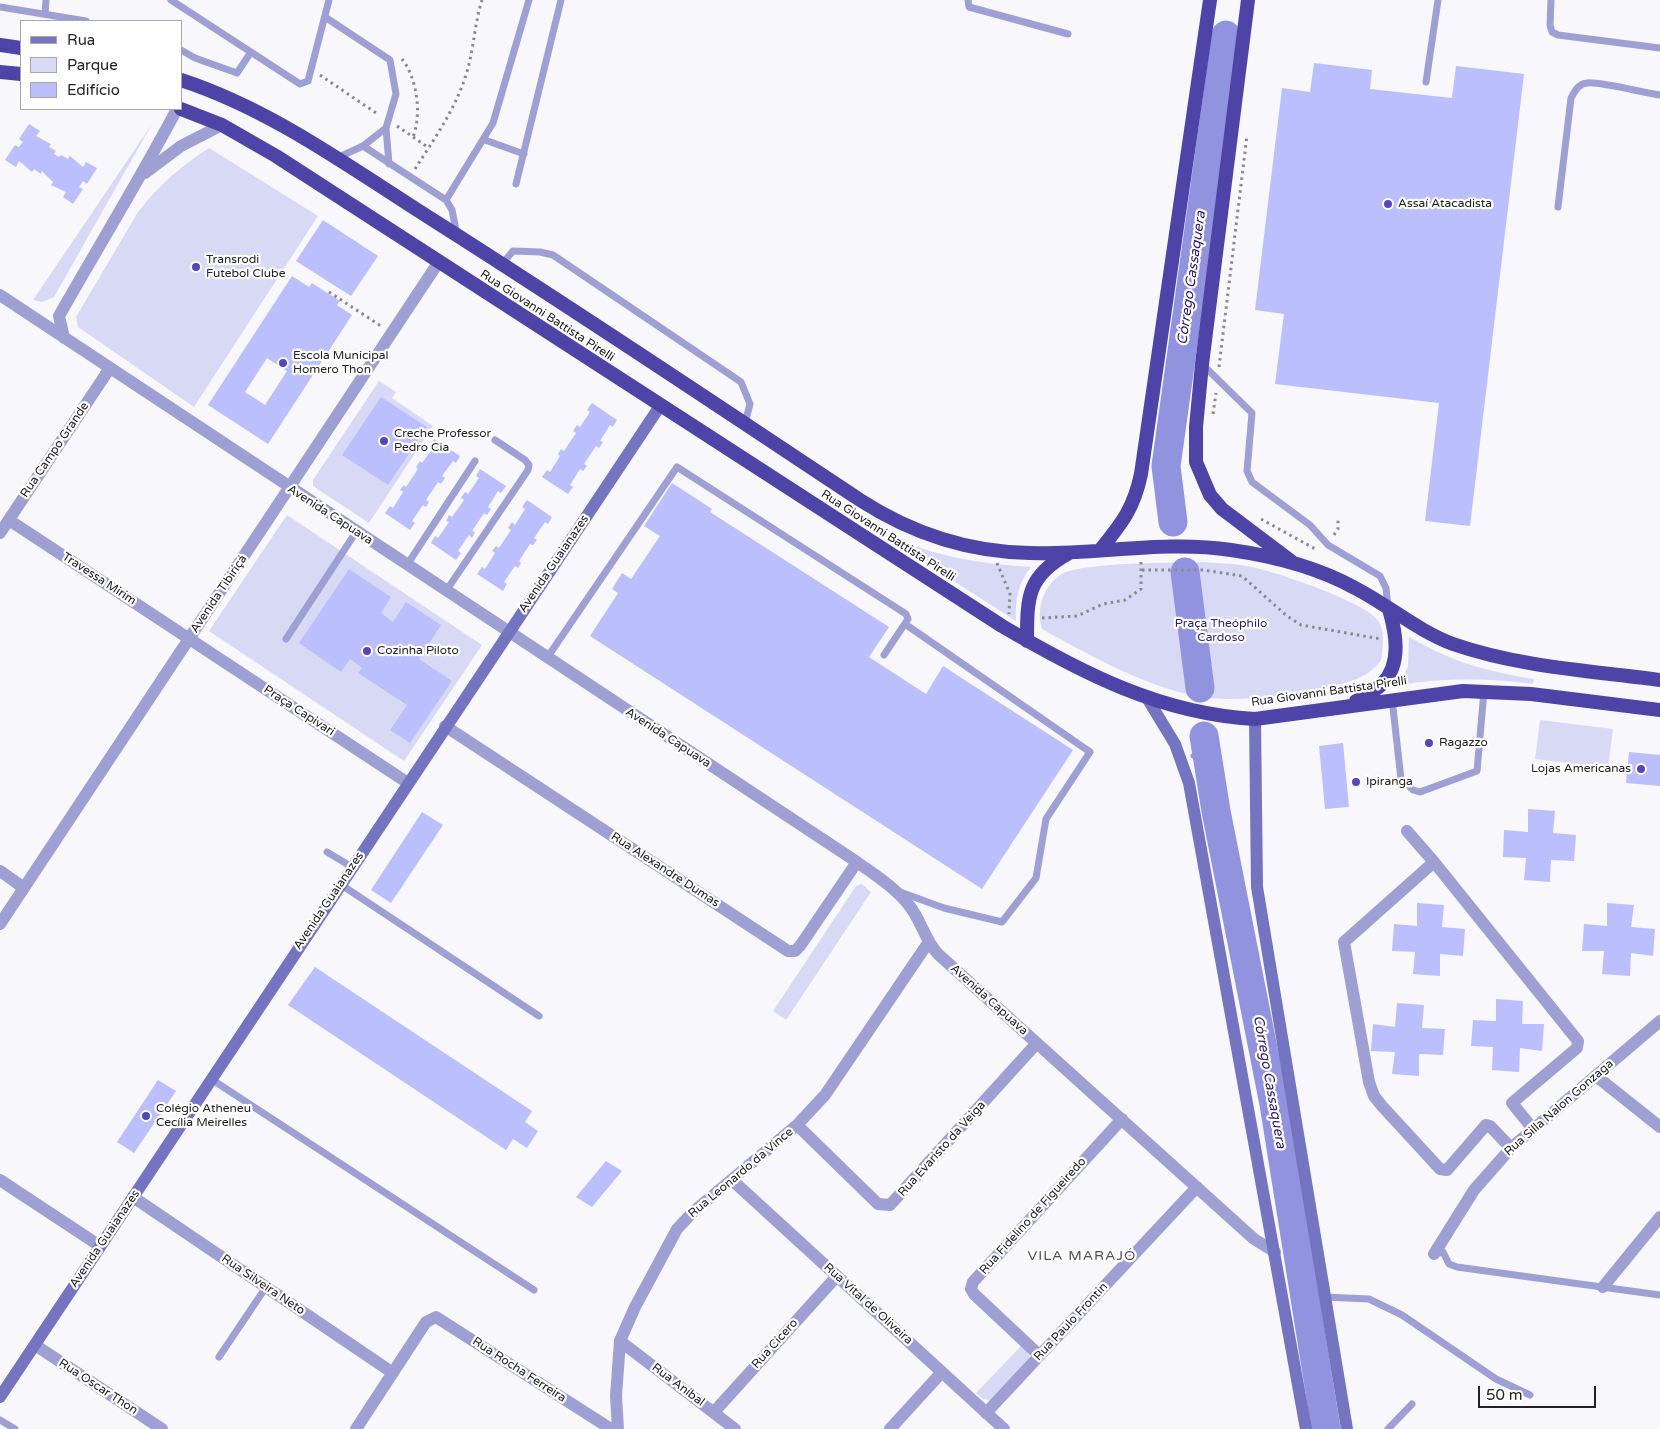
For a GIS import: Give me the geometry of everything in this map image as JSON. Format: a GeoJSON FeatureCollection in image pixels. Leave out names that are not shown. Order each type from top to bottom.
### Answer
{"type":"FeatureCollection","features":[{"type":"Feature","properties":{"kind":"highway"},"geometry":{"type":"LineString","coordinates":[[1101,549],[1126,518],[1133,504],[1141,474],[1210,0]]}},
{"type":"Feature","properties":{"kind":"highway"},"geometry":{"type":"LineString","coordinates":[[1248,0],[1202,364],[1195,447],[1196,462],[1200,477],[1210,495],[1222,509],[1296,564]]}},
{"type":"Feature","properties":{"kind":"highway"},"geometry":{"type":"LineString","coordinates":[[0,45],[20,48]]}},
{"type":"Feature","properties":{"kind":"highway"},"geometry":{"type":"LineString","coordinates":[[0,72],[20,74]]}},
{"type":"Feature","properties":{"kind":"highway","name":"Rua Giovanni Battista Pirelli"},"geometry":{"type":"LineString","coordinates":[[182,80],[227,97],[252,109],[337,158],[502,264],[886,517],[968,547],[1029,553],[1101,549],[1203,547],[1230,550],[1296,564],[1331,576],[1451,643],[1495,656],[1660,680]]}},
{"type":"Feature","properties":{"kind":"highway","name":"Rua Giovanni Battista Pirelli"},"geometry":{"type":"LineString","coordinates":[[182,109],[222,125],[276,156],[438,263],[1002,626],[1080,669],[1147,698],[1195,712],[1255,719],[1441,692],[1484,691],[1531,694],[1660,710]]}},
{"type":"Feature","properties":{"kind":"highway"},"geometry":{"type":"LineString","coordinates":[[1028,641],[1027,615],[1029,595],[1034,582],[1054,561],[1071,552]]}},
{"type":"Feature","properties":{"kind":"highway"},"geometry":{"type":"LineString","coordinates":[[1351,704],[1381,685],[1389,676],[1395,658],[1396,640],[1389,609]]}},
{"type":"Feature","properties":{"kind":"main road","name":"Avenida Guaianazes"},"geometry":{"type":"LineString","coordinates":[[0,1397],[660,406]]}},
{"type":"Feature","properties":{"kind":"main road"},"geometry":{"type":"LineString","coordinates":[[1147,698],[1175,744],[1189,783],[1306,1429]]}},
{"type":"Feature","properties":{"kind":"main road"},"geometry":{"type":"LineString","coordinates":[[1255,719],[1257,887],[1347,1429]]}},
{"type":"Feature","properties":{"kind":"street"},"geometry":{"type":"LineString","coordinates":[[36,319],[48,320],[59,316],[123,203],[141,176],[176,110]]}},
{"type":"Feature","properties":{"kind":"street"},"geometry":{"type":"LineString","coordinates":[[141,176],[181,146],[222,125]]}},
{"type":"Feature","properties":{"kind":"street","name":"Avenida Tibiriçá"},"geometry":{"type":"LineString","coordinates":[[0,924],[438,263]]}},
{"type":"Feature","properties":{"kind":"street","name":"Avenida Capuava"},"geometry":{"type":"LineString","coordinates":[[0,295],[857,862],[895,890],[909,905],[928,943],[1254,1239],[1275,1252]]}},
{"type":"Feature","properties":{"kind":"street"},"geometry":{"type":"LineString","coordinates":[[59,316],[64,338]]}},
{"type":"Feature","properties":{"kind":"street","name":"Rua Campo Grande"},"geometry":{"type":"LineString","coordinates":[[0,533],[110,368]]}},
{"type":"Feature","properties":{"kind":"street","name":"Travessa Mirim"},"geometry":{"type":"LineString","coordinates":[[9,520],[190,638]]}},
{"type":"Feature","properties":{"kind":"street","name":"Praça Capivari"},"geometry":{"type":"LineString","coordinates":[[190,638],[408,783]]}},
{"type":"Feature","properties":{"kind":"street","name":"Rua Alexandre Dumas"},"geometry":{"type":"LineString","coordinates":[[446,726],[788,951],[795,951],[800,946],[857,862]]}},
{"type":"Feature","properties":{"kind":"street"},"geometry":{"type":"LineString","coordinates":[[1407,832],[1434,862],[1578,1041],[1577,1048],[1512,1103],[1533,1129]]}},
{"type":"Feature","properties":{"kind":"street"},"geometry":{"type":"LineString","coordinates":[[1434,862],[1344,942],[1369,1082],[1374,1096],[1382,1106],[1440,1169],[1448,1170],[1486,1125],[1490,1126],[1511,1148]]}},
{"type":"Feature","properties":{"kind":"street"},"geometry":{"type":"LineString","coordinates":[[0,872],[24,888]]}},
{"type":"Feature","properties":{"kind":"street","name":"Rua Leonardo da Vince"},"geometry":{"type":"LineString","coordinates":[[618,1429],[616,1396],[620,1341],[642,1292],[677,1229],[693,1212],[797,1126],[826,1095],[928,943]]}},
{"type":"Feature","properties":{"kind":"street","name":"Rua Silla Nalon Gonzaga"},"geometry":{"type":"LineString","coordinates":[[1434,1254],[1474,1190],[1511,1148],[1660,1021]]}},
{"type":"Feature","properties":{"kind":"street","name":"Rua Evaristo da Veiga"},"geometry":{"type":"LineString","coordinates":[[797,1126],[878,1204],[890,1205],[1037,1043]]}},
{"type":"Feature","properties":{"kind":"street"},"geometry":{"type":"LineString","coordinates":[[1596,1076],[1660,1127]]}},
{"type":"Feature","properties":{"kind":"street","name":"Rua Fidelino de Figueiredo"},"geometry":{"type":"LineString","coordinates":[[1039,1355],[974,1294],[971,1288],[973,1282],[1122,1119]]}},
{"type":"Feature","properties":{"kind":"street"},"geometry":{"type":"LineString","coordinates":[[0,1180],[100,1246]]}},
{"type":"Feature","properties":{"kind":"street","name":"Rua Vital de Oliveira"},"geometry":{"type":"LineString","coordinates":[[732,1180],[1004,1429]]}},
{"type":"Feature","properties":{"kind":"street","name":"Rua Paulo Frontin"},"geometry":{"type":"LineString","coordinates":[[986,1413],[1197,1187]]}},
{"type":"Feature","properties":{"kind":"street","name":"Rua Silveira Neto"},"geometry":{"type":"LineString","coordinates":[[133,1197],[393,1372]]}},
{"type":"Feature","properties":{"kind":"street"},"geometry":{"type":"LineString","coordinates":[[1603,1287],[1660,1217]]}},
{"type":"Feature","properties":{"kind":"street","name":"Rua Cícero"},"geometry":{"type":"LineString","coordinates":[[714,1412],[837,1276]]}},
{"type":"Feature","properties":{"kind":"street","name":"Rua Rocha Ferreira"},"geometry":{"type":"LineString","coordinates":[[393,1372],[426,1322],[431,1318],[441,1319],[610,1429]]}},
{"type":"Feature","properties":{"kind":"street","name":"Rua Aníbal"},"geometry":{"type":"LineString","coordinates":[[620,1341],[735,1429]]}},
{"type":"Feature","properties":{"kind":"street","name":"Rua Oscar Thon"},"geometry":{"type":"LineString","coordinates":[[35,1345],[162,1429]]}},
{"type":"Feature","properties":{"kind":"street"},"geometry":{"type":"LineString","coordinates":[[356,1429],[393,1372]]}},
{"type":"Feature","properties":{"kind":"street"},"geometry":{"type":"LineString","coordinates":[[890,1429],[942,1372]]}},
{"type":"Feature","properties":{"kind":"lane"},"geometry":{"type":"LineString","coordinates":[[45,14],[46,0]]}},
{"type":"Feature","properties":{"kind":"lane"},"geometry":{"type":"LineString","coordinates":[[171,0],[300,84],[308,81],[329,0]]}},
{"type":"Feature","properties":{"kind":"lane"},"geometry":{"type":"LineString","coordinates":[[446,200],[485,140],[501,105],[530,0]]}},
{"type":"Feature","properties":{"kind":"lane"},"geometry":{"type":"LineString","coordinates":[[516,184],[561,0]]}},
{"type":"Feature","properties":{"kind":"lane"},"geometry":{"type":"LineString","coordinates":[[968,0],[969,7],[1068,34]]}},
{"type":"Feature","properties":{"kind":"lane"},"geometry":{"type":"LineString","coordinates":[[1426,82],[1438,0]]}},
{"type":"Feature","properties":{"kind":"lane"},"geometry":{"type":"LineString","coordinates":[[1551,0],[1550,25],[1552,32],[1558,35],[1660,48]]}},
{"type":"Feature","properties":{"kind":"lane"},"geometry":{"type":"LineString","coordinates":[[0,7],[80,20]]}},
{"type":"Feature","properties":{"kind":"lane"},"geometry":{"type":"LineString","coordinates":[[325,17],[387,57],[393,67],[396,94],[386,128],[389,164]]}},
{"type":"Feature","properties":{"kind":"lane"},"geometry":{"type":"LineString","coordinates":[[182,51],[195,58],[238,73],[251,52]]}},
{"type":"Feature","properties":{"kind":"lane"},"geometry":{"type":"LineString","coordinates":[[1558,208],[1571,98],[1577,88],[1586,83],[1597,83],[1660,95]]}},
{"type":"Feature","properties":{"kind":"lane"},"geometry":{"type":"LineString","coordinates":[[337,158],[363,146],[386,128]]}},
{"type":"Feature","properties":{"kind":"lane"},"geometry":{"type":"LineString","coordinates":[[485,140],[524,154]]}},
{"type":"Feature","properties":{"kind":"lane"},"geometry":{"type":"LineString","coordinates":[[363,146],[446,200],[452,210],[457,235]]}},
{"type":"Feature","properties":{"kind":"lane"},"geometry":{"type":"LineString","coordinates":[[502,264],[513,251],[540,252],[553,255],[741,382],[750,404],[744,424]]}},
{"type":"Feature","properties":{"kind":"lane"},"geometry":{"type":"LineString","coordinates":[[1202,364],[1252,413],[1247,471],[1252,482],[1310,525],[1328,545],[1380,576],[1386,588],[1389,609]]}},
{"type":"Feature","properties":{"kind":"lane"},"geometry":{"type":"LineString","coordinates":[[446,591],[528,470],[529,465],[525,460],[495,440]]}},
{"type":"Feature","properties":{"kind":"lane"},"geometry":{"type":"LineString","coordinates":[[407,565],[475,461]]}},
{"type":"Feature","properties":{"kind":"lane"},"geometry":{"type":"LineString","coordinates":[[547,658],[677,466],[909,616],[884,655]]}},
{"type":"Feature","properties":{"kind":"lane"},"geometry":{"type":"LineString","coordinates":[[286,639],[356,532]]}},
{"type":"Feature","properties":{"kind":"lane"},"geometry":{"type":"LineString","coordinates":[[895,890],[944,908],[1002,922],[1036,878],[1046,819],[1090,752],[905,624]]}},
{"type":"Feature","properties":{"kind":"lane"},"geometry":{"type":"LineString","coordinates":[[1392,699],[1402,780],[1413,790],[1420,792],[1477,771],[1484,691]]}},
{"type":"Feature","properties":{"kind":"lane"},"geometry":{"type":"LineString","coordinates":[[327,852],[352,867]]}},
{"type":"Feature","properties":{"kind":"lane"},"geometry":{"type":"LineString","coordinates":[[340,884],[539,1016]]}},
{"type":"Feature","properties":{"kind":"lane"},"geometry":{"type":"LineString","coordinates":[[211,1079],[534,1290]]}},
{"type":"Feature","properties":{"kind":"lane"},"geometry":{"type":"LineString","coordinates":[[1434,1254],[1443,1252],[1449,1264],[1457,1267],[1660,1295]]}},
{"type":"Feature","properties":{"kind":"lane"},"geometry":{"type":"LineString","coordinates":[[219,1358],[266,1287]]}},
{"type":"Feature","properties":{"kind":"lane"},"geometry":{"type":"LineString","coordinates":[[1324,1297],[1369,1300],[1402,1315],[1496,1378],[1530,1396]]}},
{"type":"Feature","properties":{"kind":"lane"},"geometry":{"type":"LineString","coordinates":[[1388,1429],[1412,1404]]}},
{"type":"Feature","properties":{"kind":"lane"},"geometry":{"type":"LineString","coordinates":[[0,1420],[15,1429]]}},
{"type":"Feature","properties":{"kind":"path"},"geometry":{"type":"LineString","coordinates":[[410,178],[460,94],[473,50],[482,0]]}},
{"type":"Feature","properties":{"kind":"path"},"geometry":{"type":"LineString","coordinates":[[387,57],[398,54],[411,75],[417,118],[413,137]]}},
{"type":"Feature","properties":{"kind":"path"},"geometry":{"type":"LineString","coordinates":[[311,69],[429,148]]}},
{"type":"Feature","properties":{"kind":"path"},"geometry":{"type":"LineString","coordinates":[[1212,422],[1249,125]]}},
{"type":"Feature","properties":{"kind":"path"},"geometry":{"type":"LineString","coordinates":[[328,292],[372,320]]}},
{"type":"Feature","properties":{"kind":"path"},"geometry":{"type":"LineString","coordinates":[[1254,515],[1322,553]]}},
{"type":"Feature","properties":{"kind":"path"},"geometry":{"type":"LineString","coordinates":[[1328,545],[1338,529],[1338,519]]}},
{"type":"Feature","properties":{"kind":"path"},"geometry":{"type":"LineString","coordinates":[[999,550],[996,565],[1007,582],[1010,612],[1002,626]]}},
{"type":"Feature","properties":{"kind":"path"},"geometry":{"type":"LineString","coordinates":[[1010,612],[1039,618],[1076,616],[1103,604],[1125,600],[1142,589],[1142,570],[1203,570],[1242,576],[1287,616],[1301,625],[1396,640]]}},
{"type":"Feature","properties":{"kind":"green space"},"geometry":{"type":"Polygon","coordinates":[[[152,124],[54,297],[42,302],[33,300],[152,124]]]}},
{"type":"Feature","properties":{"kind":"green space","name":"Transrodi Futebol Clube"},"geometry":{"type":"Polygon","coordinates":[[[209,148],[318,216],[194,407],[78,327],[76,317],[138,212],[170,177],[209,148]]]}},
{"type":"Feature","properties":{"kind":"green space"},"geometry":{"type":"Polygon","coordinates":[[[379,381],[396,392],[392,398],[433,426],[369,523],[313,486],[313,480],[379,381]]]}},
{"type":"Feature","properties":{"kind":"green space"},"geometry":{"type":"Polygon","coordinates":[[[287,515],[482,645],[404,761],[209,631],[287,515]]]}},
{"type":"Feature","properties":{"kind":"green space"},"geometry":{"type":"Polygon","coordinates":[[[877,529],[913,545],[952,557],[971,561],[1031,567],[1023,579],[1018,592],[1016,621],[876,531],[877,529]]]}},
{"type":"Feature","properties":{"kind":"green space","name":"Praça Theóphilo Cardoso"},"geometry":{"type":"Polygon","coordinates":[[[1225,563],[1263,570],[1299,581],[1358,606],[1372,614],[1381,626],[1383,641],[1381,660],[1361,677],[1335,685],[1257,698],[1211,698],[1155,685],[1097,659],[1042,629],[1040,614],[1042,599],[1049,586],[1060,575],[1071,571],[1105,565],[1225,563]]]}},
{"type":"Feature","properties":{"kind":"green space"},"geometry":{"type":"Polygon","coordinates":[[[1409,637],[1440,653],[1469,664],[1500,673],[1534,679],[1533,684],[1466,680],[1399,685],[1408,666],[1409,637]]]}},
{"type":"Feature","properties":{"kind":"green space"},"geometry":{"type":"Polygon","coordinates":[[[1540,720],[1613,729],[1608,768],[1535,759],[1540,720]]]}},
{"type":"Feature","properties":{"kind":"green space"},"geometry":{"type":"Polygon","coordinates":[[[862,884],[871,892],[786,1020],[773,1011],[856,886],[862,884]]]}},
{"type":"Feature","properties":{"kind":"green space"},"geometry":{"type":"Polygon","coordinates":[[[1022,1345],[1029,1352],[1030,1360],[990,1400],[983,1399],[976,1393],[1022,1345]]]}},
{"type":"Feature","properties":{"kind":"building","name":"Assaí Atacadista"},"geometry":{"type":"Polygon","coordinates":[[[1314,63],[1372,70],[1370,89],[1452,98],[1456,66],[1524,74],[1470,526],[1425,521],[1439,403],[1275,384],[1284,314],[1255,310],[1282,88],[1310,92],[1314,63]]]}},
{"type":"Feature","properties":{"kind":"building"},"geometry":{"type":"Polygon","coordinates":[[[29,124],[40,131],[36,136],[51,144],[49,147],[56,151],[54,154],[68,159],[70,156],[83,167],[86,162],[97,168],[87,184],[83,181],[79,187],[83,189],[73,204],[63,197],[66,192],[51,185],[53,182],[42,171],[41,174],[34,169],[32,172],[19,161],[16,167],[5,160],[15,145],[19,147],[23,142],[19,139],[29,124]]]}},
{"type":"Feature","properties":{"kind":"building"},"geometry":{"type":"Polygon","coordinates":[[[323,220],[378,256],[351,296],[296,261],[323,220]]]}},
{"type":"Feature","properties":{"kind":"building"},"geometry":{"type":"Polygon","coordinates":[[[292,276],[309,287],[312,283],[340,301],[337,305],[352,315],[268,444],[208,405],[292,276]],[[267,358],[245,392],[265,405],[287,371],[267,358]]]}},
{"type":"Feature","properties":{"kind":"building","name":"Creche Professor Pedro Cia"},"geometry":{"type":"Polygon","coordinates":[[[381,397],[427,427],[388,485],[342,455],[381,397]]]}},
{"type":"Feature","properties":{"kind":"building"},"geometry":{"type":"Polygon","coordinates":[[[592,403],[617,420],[613,427],[610,425],[600,441],[603,442],[599,448],[596,446],[584,464],[587,466],[583,471],[580,469],[570,485],[573,487],[568,494],[542,477],[547,470],[550,472],[560,456],[558,454],[561,449],[564,451],[576,433],[573,431],[577,425],[580,427],[590,412],[587,410],[592,403]]]}},
{"type":"Feature","properties":{"kind":"building"},"geometry":{"type":"Polygon","coordinates":[[[434,439],[460,456],[456,463],[453,461],[442,476],[445,478],[441,484],[438,482],[426,500],[429,502],[426,507],[423,505],[412,521],[415,523],[410,530],[385,513],[390,506],[393,508],[403,492],[400,490],[404,485],[406,487],[418,469],[416,467],[420,461],[422,463],[433,448],[430,446],[434,439]]]}},
{"type":"Feature","properties":{"kind":"building"},"geometry":{"type":"Polygon","coordinates":[[[480,469],[506,486],[501,493],[498,491],[488,507],[491,509],[487,515],[484,513],[472,531],[475,532],[472,538],[469,535],[458,551],[461,553],[456,560],[431,543],[435,536],[438,538],[449,522],[446,521],[449,515],[452,517],[464,500],[461,498],[465,492],[468,494],[479,478],[476,476],[480,469]]]}},
{"type":"Feature","properties":{"kind":"building"},"geometry":{"type":"Polygon","coordinates":[[[672,483],[712,509],[710,512],[889,627],[869,657],[926,694],[943,666],[1073,750],[982,889],[590,636],[618,593],[612,589],[622,573],[631,579],[660,536],[644,526],[672,483]]]}},
{"type":"Feature","properties":{"kind":"building"},"geometry":{"type":"Polygon","coordinates":[[[527,500],[552,517],[548,524],[545,522],[534,538],[537,540],[533,545],[530,544],[519,561],[521,563],[518,568],[515,566],[504,582],[507,584],[503,591],[477,574],[482,567],[485,569],[495,553],[492,551],[496,546],[499,548],[511,530],[508,528],[512,522],[515,525],[525,509],[522,507],[527,500]]]}},
{"type":"Feature","properties":{"kind":"building","name":"Cozinha Piloto"},"geometry":{"type":"Polygon","coordinates":[[[349,569],[391,597],[381,613],[393,622],[406,602],[441,625],[419,659],[452,681],[410,743],[390,730],[407,705],[358,673],[362,668],[350,659],[341,672],[299,643],[349,569]]]}},
{"type":"Feature","properties":{"kind":"building"},"geometry":{"type":"Polygon","coordinates":[[[1343,743],[1349,807],[1325,809],[1319,746],[1343,743]]]}},
{"type":"Feature","properties":{"kind":"building","name":"Lojas Americanas"},"geometry":{"type":"Polygon","coordinates":[[[1629,752],[1660,755],[1660,786],[1626,783],[1629,752]]]}},
{"type":"Feature","properties":{"kind":"building"},"geometry":{"type":"Polygon","coordinates":[[[1528,809],[1555,811],[1553,833],[1576,835],[1574,861],[1551,860],[1550,882],[1524,880],[1526,858],[1503,857],[1504,830],[1528,832],[1528,809]]]}},
{"type":"Feature","properties":{"kind":"building"},"geometry":{"type":"Polygon","coordinates":[[[422,812],[443,825],[391,903],[371,890],[422,812]]]}},
{"type":"Feature","properties":{"kind":"building"},"geometry":{"type":"Polygon","coordinates":[[[1417,903],[1444,905],[1442,927],[1465,929],[1463,956],[1440,954],[1440,976],[1413,974],[1415,952],[1392,951],[1394,924],[1417,926],[1417,903]]]}},
{"type":"Feature","properties":{"kind":"building"},"geometry":{"type":"Polygon","coordinates":[[[1607,903],[1634,905],[1631,927],[1655,929],[1653,956],[1631,953],[1630,976],[1602,974],[1604,951],[1582,951],[1584,924],[1607,926],[1607,903]]]}},
{"type":"Feature","properties":{"kind":"building"},"geometry":{"type":"Polygon","coordinates":[[[315,967],[532,1111],[525,1122],[538,1131],[527,1148],[513,1139],[506,1150],[288,1005],[315,967]]]}},
{"type":"Feature","properties":{"kind":"building"},"geometry":{"type":"Polygon","coordinates":[[[1496,999],[1523,1001],[1522,1024],[1544,1024],[1542,1051],[1520,1048],[1519,1072],[1492,1070],[1493,1047],[1471,1046],[1473,1020],[1496,1021],[1496,999]]]}},
{"type":"Feature","properties":{"kind":"building"},"geometry":{"type":"Polygon","coordinates":[[[1397,1003],[1424,1005],[1422,1028],[1445,1029],[1443,1055],[1419,1054],[1419,1076],[1392,1074],[1395,1052],[1371,1051],[1373,1024],[1395,1027],[1397,1003]]]}},
{"type":"Feature","properties":{"kind":"building","name":"Colégio Atheneu Cecília Meirelles"},"geometry":{"type":"Polygon","coordinates":[[[158,1080],[176,1091],[134,1153],[117,1142],[158,1080]]]}},
{"type":"Feature","properties":{"kind":"building"},"geometry":{"type":"Polygon","coordinates":[[[606,1161],[622,1171],[592,1207],[576,1197],[606,1161]]]}},
{"type":"Feature","properties":{"kind":"waterway","name":"Córrego Cassaquera"},"geometry":{"type":"LineString","coordinates":[[1173,522],[1166,466],[1226,35]]}},
{"type":"Feature","properties":{"kind":"waterway","name":"Córrego Cassaquera"},"geometry":{"type":"LineString","coordinates":[[1185,572],[1200,688]]}},
{"type":"Feature","properties":{"kind":"waterway","name":"Córrego Cassaquera"},"geometry":{"type":"LineString","coordinates":[[1204,736],[1216,811],[1274,1104],[1326,1429]]}},
{"type":"Feature","properties":{"kind":"waterway"},"geometry":{"type":"LineString","coordinates":[[1193,756],[1205,753]]}},
{"type":"Feature","properties":{"kind":"place","name":"Assaí Atacadista"},"geometry":{"type":"Point","coordinates":[1388,204]}},
{"type":"Feature","properties":{"kind":"place","name":"Transrodi Futebol Clube"},"geometry":{"type":"Point","coordinates":[196,267]}},
{"type":"Feature","properties":{"kind":"place","name":"Escola Municipal Homero Thon"},"geometry":{"type":"Point","coordinates":[283,363]}},
{"type":"Feature","properties":{"kind":"place","name":"Creche Professor Pedro Cia"},"geometry":{"type":"Point","coordinates":[384,441]}},
{"type":"Feature","properties":{"kind":"place","name":"Cozinha Piloto"},"geometry":{"type":"Point","coordinates":[367,651]}},
{"type":"Feature","properties":{"kind":"place","name":"Ragazzo"},"geometry":{"type":"Point","coordinates":[1429,743]}},
{"type":"Feature","properties":{"kind":"place","name":"Lojas Americanas"},"geometry":{"type":"Point","coordinates":[1641,769]}},
{"type":"Feature","properties":{"kind":"place","name":"Ipiranga"},"geometry":{"type":"Point","coordinates":[1356,782]}},
{"type":"Feature","properties":{"kind":"place","name":"Colégio Atheneu Cecília Meirelles"},"geometry":{"type":"Point","coordinates":[146,1116]}},
{"type":"Feature","properties":{"kind":"district","name":"VILA MARAJÓ"},"geometry":{"type":"Point","coordinates":[1082,1256]}}]}
